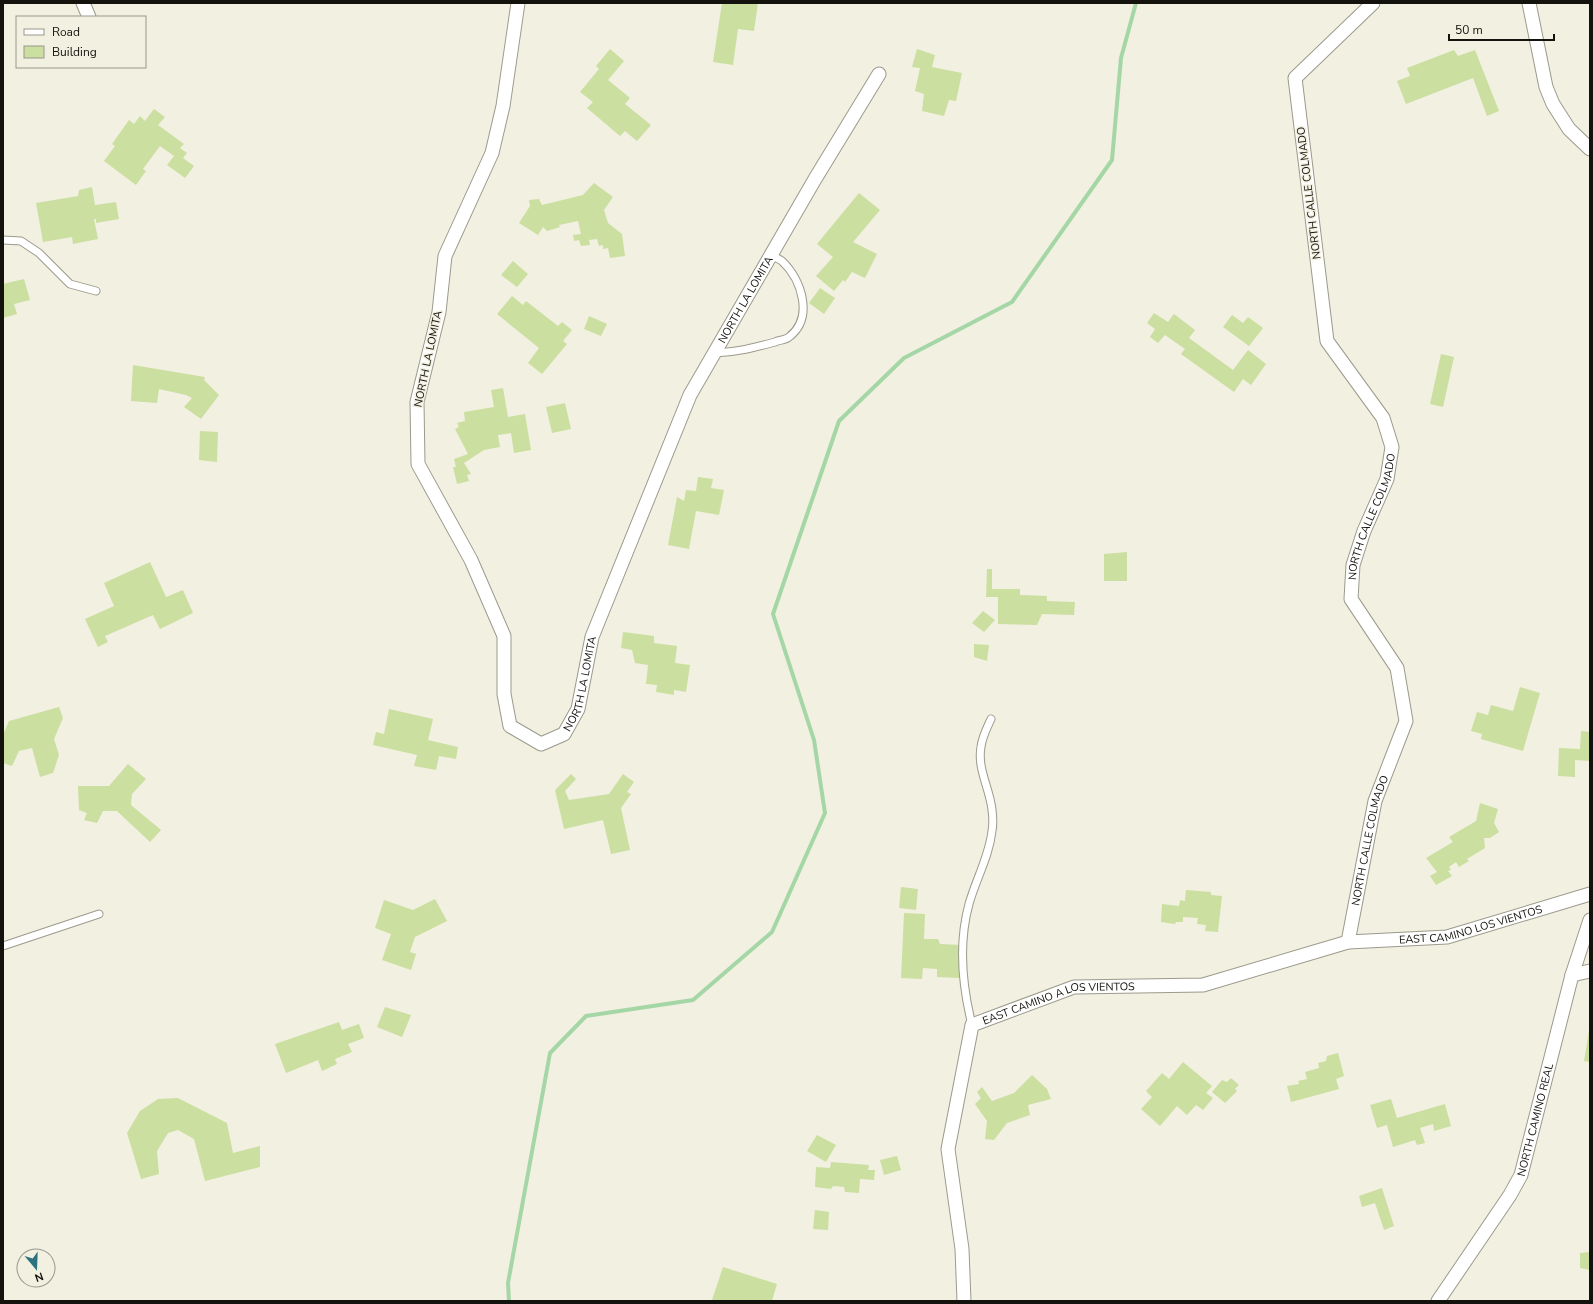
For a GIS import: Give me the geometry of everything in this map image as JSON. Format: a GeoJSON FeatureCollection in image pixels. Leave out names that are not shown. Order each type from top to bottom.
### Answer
{"type":"FeatureCollection","features":[{"type":"Feature","properties":{"kind":"street"},"geometry":{"type":"LineString","coordinates":[[83,3],[89,16]]}},
{"type":"Feature","properties":{"kind":"street","name":"NORTH LA LOMITA"},"geometry":{"type":"LineString","coordinates":[[518,3],[503,106],[492,153],[445,256],[439,312],[417,402],[418,464],[471,560],[504,636],[504,694],[510,726],[541,744],[564,734],[578,709],[592,637],[690,395],[815,179],[879,74]]}},
{"type":"Feature","properties":{"kind":"street","name":"NORTH CALLE COLMADO"},"geometry":{"type":"LineString","coordinates":[[1348,942],[1376,801],[1406,721],[1397,668],[1351,599],[1353,565],[1364,531],[1387,479],[1392,447],[1383,418],[1327,341],[1295,78],[1373,3]]}},
{"type":"Feature","properties":{"kind":"street"},"geometry":{"type":"LineString","coordinates":[[1529,3],[1548,93],[1553,104],[1569,129],[1590,149]]}},
{"type":"Feature","properties":{"kind":"street","name":"EAST CAMINO LOS VIENTOS"},"geometry":{"type":"LineString","coordinates":[[1348,942],[1447,937],[1590,894]]}},
{"type":"Feature","properties":{"kind":"street","name":"NORTH CAMINO REAL"},"geometry":{"type":"LineString","coordinates":[[1438,1301],[1510,1195],[1521,1175],[1572,975],[1590,920]]}},
{"type":"Feature","properties":{"kind":"street","name":"EAST CAMINO A LOS VIENTOS"},"geometry":{"type":"LineString","coordinates":[[964,1301],[962,1249],[948,1149],[972,1025],[1074,987],[1203,985],[1348,942]]}},
{"type":"Feature","properties":{"kind":"street"},"geometry":{"type":"LineString","coordinates":[[1572,975],[1590,971]]}},
{"type":"Feature","properties":{"kind":"lane"},"geometry":{"type":"LineString","coordinates":[[3,240],[21,241],[39,253],[70,284],[96,292]]}},
{"type":"Feature","properties":{"kind":"lane"},"geometry":{"type":"LineString","coordinates":[[715,353],[738,352],[788,338],[800,326],[803,312],[802,294],[794,277],[782,262],[772,255]]}},
{"type":"Feature","properties":{"kind":"lane"},"geometry":{"type":"LineString","coordinates":[[972,1025],[965,998],[963,975],[964,928],[969,903],[987,855],[992,832],[992,810],[981,762],[980,748],[984,734],[991,719]]}},
{"type":"Feature","properties":{"kind":"lane"},"geometry":{"type":"LineString","coordinates":[[3,946],[99,914]]}},
{"type":"Feature","properties":{"kind":"building"},"geometry":{"type":"Polygon","coordinates":[[[722,3],[758,3],[754,31],[738,29],[733,65],[713,62],[722,3]]]}},
{"type":"Feature","properties":{"kind":"building"},"geometry":{"type":"Polygon","coordinates":[[[610,49],[624,61],[608,80],[630,98],[625,104],[651,125],[637,141],[625,131],[620,136],[587,108],[593,102],[580,92],[599,69],[596,66],[610,49]]]}},
{"type":"Feature","properties":{"kind":"building"},"geometry":{"type":"Polygon","coordinates":[[[917,49],[935,55],[932,67],[962,73],[956,101],[949,100],[944,116],[922,111],[924,94],[915,91],[920,68],[912,67],[917,49]]]}},
{"type":"Feature","properties":{"kind":"building"},"geometry":{"type":"Polygon","coordinates":[[[1454,50],[1458,56],[1475,50],[1499,111],[1487,116],[1473,78],[1406,104],[1397,81],[1410,76],[1407,68],[1454,50]]]}},
{"type":"Feature","properties":{"kind":"building"},"geometry":{"type":"Polygon","coordinates":[[[154,109],[165,117],[158,125],[184,144],[180,148],[187,153],[183,158],[194,166],[185,178],[167,165],[174,156],[160,146],[143,169],[146,171],[136,185],[104,161],[115,146],[112,144],[129,120],[134,124],[140,116],[145,121],[154,109]]]}},
{"type":"Feature","properties":{"kind":"building"},"geometry":{"type":"Polygon","coordinates":[[[594,183],[613,197],[604,210],[608,223],[622,234],[625,256],[610,258],[608,248],[603,249],[603,245],[599,246],[597,239],[589,240],[590,245],[581,246],[579,240],[574,241],[573,235],[581,234],[578,221],[559,225],[560,227],[547,231],[543,227],[538,235],[519,223],[530,206],[529,200],[539,199],[542,205],[583,195],[594,183]]]}},
{"type":"Feature","properties":{"kind":"building"},"geometry":{"type":"Polygon","coordinates":[[[92,187],[95,205],[116,202],[119,219],[96,223],[96,219],[94,219],[98,239],[73,244],[72,237],[43,242],[36,203],[78,196],[79,190],[92,187]]]}},
{"type":"Feature","properties":{"kind":"building"},"geometry":{"type":"Polygon","coordinates":[[[859,193],[880,210],[853,242],[877,254],[865,278],[852,272],[845,282],[843,280],[834,291],[816,276],[833,257],[817,244],[859,193]]]}},
{"type":"Feature","properties":{"kind":"building"},"geometry":{"type":"Polygon","coordinates":[[[513,261],[528,274],[517,287],[501,275],[513,261]]]}},
{"type":"Feature","properties":{"kind":"building"},"geometry":{"type":"Polygon","coordinates":[[[24,279],[30,300],[14,304],[17,314],[3,318],[3,284],[24,279]]]}},
{"type":"Feature","properties":{"kind":"building"},"geometry":{"type":"Polygon","coordinates":[[[820,288],[835,298],[824,314],[809,303],[820,288]]]}},
{"type":"Feature","properties":{"kind":"building"},"geometry":{"type":"Polygon","coordinates":[[[512,296],[523,305],[526,301],[558,326],[562,322],[572,330],[563,341],[567,344],[542,374],[528,363],[539,348],[497,314],[512,296]]]}},
{"type":"Feature","properties":{"kind":"building"},"geometry":{"type":"Polygon","coordinates":[[[1154,313],[1168,322],[1174,314],[1195,330],[1189,338],[1233,370],[1248,350],[1266,364],[1251,385],[1243,379],[1234,392],[1181,354],[1185,349],[1165,335],[1158,343],[1150,337],[1155,329],[1147,323],[1154,313]]]}},
{"type":"Feature","properties":{"kind":"building"},"geometry":{"type":"Polygon","coordinates":[[[1232,315],[1243,323],[1248,317],[1263,328],[1249,346],[1223,327],[1232,315]]]}},
{"type":"Feature","properties":{"kind":"building"},"geometry":{"type":"Polygon","coordinates":[[[589,316],[607,324],[601,336],[584,329],[589,316]]]}},
{"type":"Feature","properties":{"kind":"building"},"geometry":{"type":"Polygon","coordinates":[[[1441,354],[1454,357],[1443,407],[1430,404],[1441,354]]]}},
{"type":"Feature","properties":{"kind":"building"},"geometry":{"type":"Polygon","coordinates":[[[133,365],[205,377],[204,380],[219,395],[201,419],[184,407],[192,398],[186,395],[159,389],[157,403],[131,401],[133,365]]]}},
{"type":"Feature","properties":{"kind":"building"},"geometry":{"type":"Polygon","coordinates":[[[503,388],[508,417],[525,414],[531,450],[514,453],[511,433],[498,435],[500,447],[484,450],[464,463],[471,474],[467,475],[469,481],[457,484],[453,467],[456,467],[454,459],[468,454],[455,429],[459,427],[457,423],[465,421],[464,412],[494,407],[491,390],[503,388]]]}},
{"type":"Feature","properties":{"kind":"building"},"geometry":{"type":"Polygon","coordinates":[[[565,403],[571,429],[552,433],[546,407],[565,403]]]}},
{"type":"Feature","properties":{"kind":"building"},"geometry":{"type":"Polygon","coordinates":[[[200,431],[218,432],[217,462],[199,460],[200,431]]]}},
{"type":"Feature","properties":{"kind":"building"},"geometry":{"type":"Polygon","coordinates":[[[698,477],[713,479],[711,488],[724,490],[719,515],[696,511],[689,549],[668,545],[677,497],[684,501],[686,490],[696,491],[698,477]]]}},
{"type":"Feature","properties":{"kind":"building"},"geometry":{"type":"Polygon","coordinates":[[[1127,552],[1127,581],[1104,581],[1104,554],[1127,552]]]}},
{"type":"Feature","properties":{"kind":"building"},"geometry":{"type":"Polygon","coordinates":[[[150,562],[166,597],[183,590],[193,613],[160,629],[153,615],[105,636],[108,642],[98,647],[85,619],[114,606],[104,583],[150,562]]]}},
{"type":"Feature","properties":{"kind":"building"},"geometry":{"type":"Polygon","coordinates":[[[987,569],[992,569],[992,589],[1020,589],[1020,595],[1047,596],[1047,601],[1075,602],[1074,615],[1042,614],[1037,625],[998,624],[998,597],[986,597],[987,569]]]}},
{"type":"Feature","properties":{"kind":"building"},"geometry":{"type":"Polygon","coordinates":[[[983,611],[995,620],[984,632],[972,623],[983,611]]]}},
{"type":"Feature","properties":{"kind":"building"},"geometry":{"type":"Polygon","coordinates":[[[623,632],[654,636],[654,643],[677,646],[675,663],[690,665],[686,692],[674,690],[674,695],[656,692],[657,685],[646,684],[648,665],[635,663],[632,650],[621,648],[623,632]]]}},
{"type":"Feature","properties":{"kind":"building"},"geometry":{"type":"Polygon","coordinates":[[[974,644],[989,645],[987,661],[974,657],[974,644]]]}},
{"type":"Feature","properties":{"kind":"building"},"geometry":{"type":"Polygon","coordinates":[[[1520,687],[1540,693],[1523,751],[1481,739],[1482,734],[1471,731],[1477,712],[1488,715],[1491,705],[1513,711],[1520,687]]]}},
{"type":"Feature","properties":{"kind":"building"},"geometry":{"type":"Polygon","coordinates":[[[59,707],[63,718],[54,739],[59,755],[53,773],[40,777],[32,748],[19,751],[12,766],[3,763],[3,735],[9,721],[59,707]]]}},
{"type":"Feature","properties":{"kind":"building"},"geometry":{"type":"Polygon","coordinates":[[[389,709],[433,719],[428,740],[458,747],[456,759],[439,756],[436,770],[414,766],[417,755],[373,745],[376,732],[384,734],[389,709]]]}},
{"type":"Feature","properties":{"kind":"building"},"geometry":{"type":"Polygon","coordinates":[[[1581,731],[1590,732],[1590,761],[1575,760],[1575,777],[1558,776],[1559,748],[1580,749],[1581,731]]]}},
{"type":"Feature","properties":{"kind":"building"},"geometry":{"type":"Polygon","coordinates":[[[128,764],[146,779],[132,794],[131,805],[161,830],[150,842],[117,811],[103,811],[97,823],[84,820],[87,813],[79,810],[78,786],[109,786],[128,764]]]}},
{"type":"Feature","properties":{"kind":"building"},"geometry":{"type":"Polygon","coordinates":[[[571,774],[576,779],[565,791],[569,800],[609,794],[623,774],[634,782],[627,792],[631,794],[621,808],[630,850],[611,854],[603,820],[564,829],[555,790],[571,774]]]}},
{"type":"Feature","properties":{"kind":"building"},"geometry":{"type":"Polygon","coordinates":[[[1480,803],[1498,809],[1494,823],[1499,832],[1490,838],[1484,838],[1485,848],[1467,859],[1469,861],[1459,867],[1456,862],[1449,867],[1451,870],[1448,871],[1452,876],[1436,885],[1430,876],[1437,872],[1426,858],[1453,842],[1449,837],[1476,821],[1480,803]]]}},
{"type":"Feature","properties":{"kind":"building"},"geometry":{"type":"Polygon","coordinates":[[[901,887],[918,889],[916,910],[899,908],[901,887]]]}},
{"type":"Feature","properties":{"kind":"building"},"geometry":{"type":"Polygon","coordinates":[[[1186,890],[1211,892],[1211,895],[1222,896],[1218,932],[1205,931],[1206,925],[1197,924],[1198,918],[1183,917],[1183,922],[1176,922],[1175,924],[1161,922],[1162,904],[1179,906],[1180,900],[1185,901],[1186,890]]]}},
{"type":"Feature","properties":{"kind":"building"},"geometry":{"type":"Polygon","coordinates":[[[435,899],[447,921],[415,937],[410,952],[416,954],[411,970],[382,960],[391,934],[375,928],[384,900],[413,910],[435,899]]]}},
{"type":"Feature","properties":{"kind":"building"},"geometry":{"type":"Polygon","coordinates":[[[904,913],[925,914],[924,939],[938,939],[940,944],[961,945],[960,978],[937,977],[937,969],[923,968],[922,979],[901,978],[904,913]]]}},
{"type":"Feature","properties":{"kind":"building"},"geometry":{"type":"Polygon","coordinates":[[[385,1007],[411,1015],[402,1037],[377,1027],[385,1007]]]}},
{"type":"Feature","properties":{"kind":"building"},"geometry":{"type":"Polygon","coordinates":[[[339,1022],[342,1030],[359,1024],[364,1038],[348,1044],[352,1052],[335,1059],[337,1064],[322,1071],[318,1060],[286,1073],[275,1044],[339,1022]]]}},
{"type":"Feature","properties":{"kind":"building"},"geometry":{"type":"Polygon","coordinates":[[[1590,1031],[1590,1062],[1584,1061],[1590,1031]]]}},
{"type":"Feature","properties":{"kind":"building"},"geometry":{"type":"Polygon","coordinates":[[[1338,1053],[1344,1076],[1336,1079],[1339,1089],[1291,1102],[1287,1086],[1299,1084],[1298,1081],[1307,1079],[1305,1072],[1319,1068],[1318,1063],[1326,1061],[1327,1056],[1338,1053]]]}},
{"type":"Feature","properties":{"kind":"building"},"geometry":{"type":"Polygon","coordinates":[[[1183,1062],[1212,1086],[1206,1093],[1213,1098],[1203,1110],[1196,1105],[1187,1115],[1177,1106],[1160,1126],[1141,1109],[1152,1097],[1146,1091],[1162,1073],[1169,1079],[1183,1062]]]}},
{"type":"Feature","properties":{"kind":"building"},"geometry":{"type":"Polygon","coordinates":[[[1032,1075],[1047,1089],[1051,1099],[1028,1105],[1030,1115],[1007,1123],[994,1140],[985,1139],[987,1121],[975,1104],[981,1098],[977,1092],[982,1087],[992,1101],[1014,1093],[1032,1075]]]}},
{"type":"Feature","properties":{"kind":"building"},"geometry":{"type":"Polygon","coordinates":[[[1231,1078],[1239,1085],[1235,1089],[1237,1091],[1225,1103],[1212,1092],[1222,1080],[1227,1082],[1231,1078]]]}},
{"type":"Feature","properties":{"kind":"building"},"geometry":{"type":"Polygon","coordinates":[[[178,1098],[227,1123],[233,1153],[260,1146],[260,1167],[205,1181],[194,1139],[178,1130],[168,1133],[157,1151],[159,1174],[141,1179],[127,1133],[140,1111],[158,1099],[178,1098]]]}},
{"type":"Feature","properties":{"kind":"building"},"geometry":{"type":"Polygon","coordinates":[[[1391,1099],[1397,1118],[1445,1104],[1451,1126],[1434,1131],[1433,1124],[1420,1128],[1425,1143],[1417,1145],[1415,1140],[1393,1147],[1387,1125],[1377,1128],[1370,1105],[1391,1099]]]}},
{"type":"Feature","properties":{"kind":"building"},"geometry":{"type":"Polygon","coordinates":[[[817,1135],[836,1145],[826,1162],[807,1151],[817,1135]]]}},
{"type":"Feature","properties":{"kind":"building"},"geometry":{"type":"Polygon","coordinates":[[[897,1156],[901,1170],[884,1175],[880,1160],[897,1156]]]}},
{"type":"Feature","properties":{"kind":"building"},"geometry":{"type":"Polygon","coordinates":[[[831,1162],[869,1165],[868,1170],[875,1170],[874,1180],[860,1179],[859,1193],[845,1192],[844,1187],[833,1186],[831,1189],[815,1187],[816,1167],[830,1168],[831,1162]]]}},
{"type":"Feature","properties":{"kind":"building"},"geometry":{"type":"Polygon","coordinates":[[[1382,1188],[1394,1226],[1384,1230],[1375,1203],[1362,1207],[1359,1196],[1382,1188]]]}},
{"type":"Feature","properties":{"kind":"building"},"geometry":{"type":"Polygon","coordinates":[[[815,1210],[829,1212],[828,1230],[813,1229],[815,1210]]]}},
{"type":"Feature","properties":{"kind":"building"},"geometry":{"type":"Polygon","coordinates":[[[1590,1252],[1590,1270],[1580,1268],[1580,1253],[1590,1252]]]}},
{"type":"Feature","properties":{"kind":"building"},"geometry":{"type":"Polygon","coordinates":[[[723,1267],[777,1284],[772,1301],[712,1300],[723,1267]]]}},
{"type":"Feature","properties":{"kind":"waterway"},"geometry":{"type":"LineString","coordinates":[[509,1301],[508,1283],[550,1053],[586,1016],[693,1000],[772,932],[825,813],[814,740],[773,614],[839,421],[904,358],[1012,302],[1112,160],[1121,58],[1136,3]]}}]}
